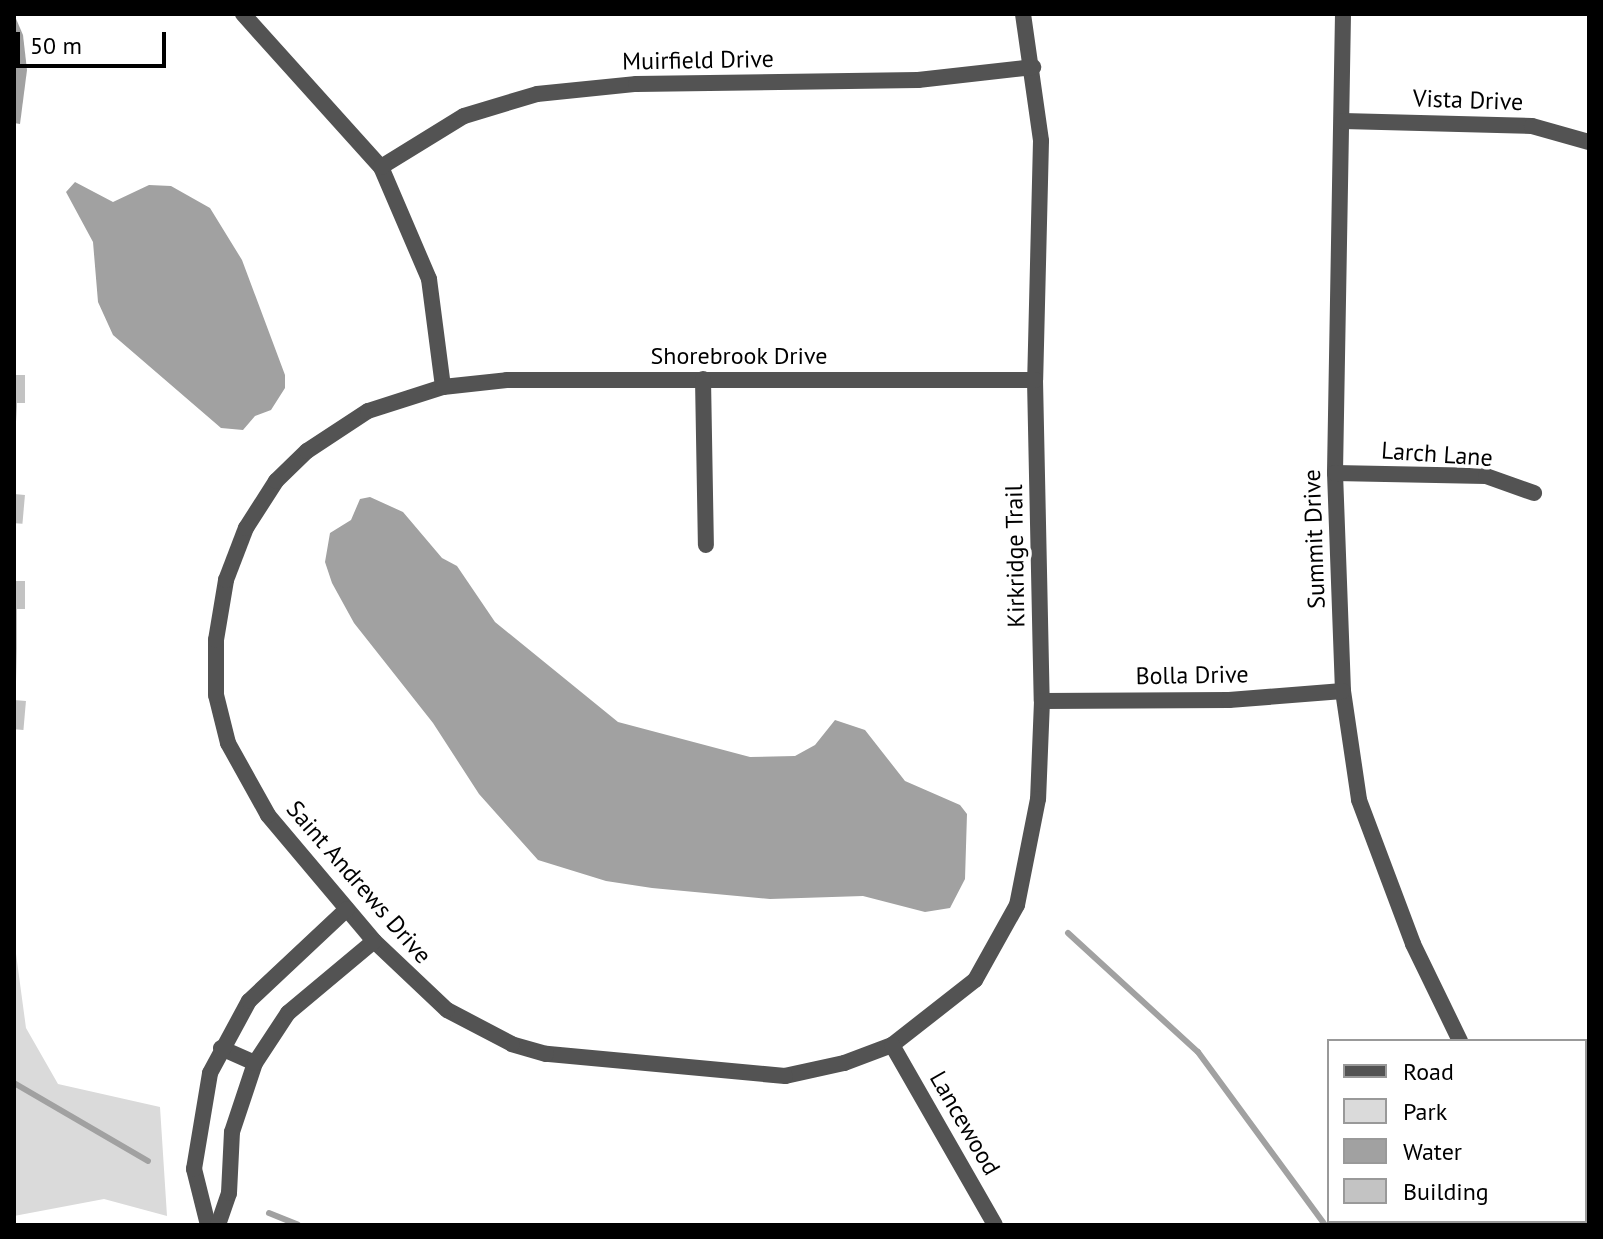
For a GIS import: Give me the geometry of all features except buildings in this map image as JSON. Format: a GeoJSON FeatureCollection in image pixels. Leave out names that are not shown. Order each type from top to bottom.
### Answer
{"type":"FeatureCollection","features":[{"type":"Feature","properties":{"kind":"street"},"geometry":{"type":"LineString","coordinates":[[243,14],[381,167],[429,279],[443,387]]}},
{"type":"Feature","properties":{"kind":"street","name":"Kirkridge Trail"},"geometry":{"type":"LineString","coordinates":[[892,1045],[975,980],[1017,905],[1038,799],[1042,701],[1035,380],[1041,141],[1033,67],[1023,14]]}},
{"type":"Feature","properties":{"kind":"street","name":"Summit Drive"},"geometry":{"type":"LineString","coordinates":[[1343,14],[1335,473],[1343,691],[1359,800],[1413,944],[1459,1039]]}},
{"type":"Feature","properties":{"kind":"street","name":"Muirfield Drive"},"geometry":{"type":"LineString","coordinates":[[381,167],[464,116],[537,94],[636,84],[918,80],[1033,67]]}},
{"type":"Feature","properties":{"kind":"street","name":"Vista Drive"},"geometry":{"type":"LineString","coordinates":[[1343,121],[1532,126],[1589,142]]}},
{"type":"Feature","properties":{"kind":"street"},"geometry":{"type":"LineString","coordinates":[[703,379],[706,545]]}},
{"type":"Feature","properties":{"kind":"street","name":"Shorebrook Drive"},"geometry":{"type":"LineString","coordinates":[[443,387],[507,380],[1035,380]]}},
{"type":"Feature","properties":{"kind":"street","name":"Saint Andrews Drive"},"geometry":{"type":"LineString","coordinates":[[443,387],[368,411],[307,451],[276,481],[246,528],[226,580],[216,640],[216,695],[228,743],[268,815],[374,941],[447,1010],[512,1044],[546,1054],[785,1076],[844,1063],[892,1045]]}},
{"type":"Feature","properties":{"kind":"street","name":"Larch Lane"},"geometry":{"type":"LineString","coordinates":[[1335,473],[1486,476],[1534,493]]}},
{"type":"Feature","properties":{"kind":"street","name":"Bolla Drive"},"geometry":{"type":"LineString","coordinates":[[1042,701],[1229,700],[1343,691]]}},
{"type":"Feature","properties":{"kind":"street"},"geometry":{"type":"LineString","coordinates":[[208,1225],[198,1199],[195,1139],[206,1084],[221,1048],[271,978],[347,909]]}},
{"type":"Feature","properties":{"kind":"street"},"geometry":{"type":"LineString","coordinates":[[218,1225],[229,1193],[232,1132],[255,1063],[288,1013],[374,941]]}},
{"type":"Feature","properties":{"kind":"street","name":"Lancewood"},"geometry":{"type":"LineString","coordinates":[[892,1045],[995,1225]]}},
{"type":"Feature","properties":{"kind":"street"},"geometry":{"type":"LineString","coordinates":[[221,1048],[255,1063]]}},
{"type":"Feature","properties":{"kind":"green space"},"geometry":{"type":"Polygon","coordinates":[[[14,939],[26,1028],[58,1084],[160,1107],[167,1216],[104,1199],[14,1216],[14,939]]]}},
{"type":"Feature","properties":{"kind":"water"},"geometry":{"type":"Polygon","coordinates":[[[14,14],[23,35],[27,70],[20,124],[14,123],[14,14]]]}},
{"type":"Feature","properties":{"kind":"water"},"geometry":{"type":"Polygon","coordinates":[[[75,182],[113,202],[149,185],[171,186],[210,208],[242,260],[285,375],[285,388],[271,410],[255,416],[243,430],[221,428],[113,335],[98,302],[93,242],[66,192],[75,182]]]}},
{"type":"Feature","properties":{"kind":"water"},"geometry":{"type":"Polygon","coordinates":[[[370,497],[403,512],[442,558],[457,566],[495,622],[618,722],[750,757],[795,756],[815,745],[835,720],[865,730],[905,781],[960,805],[967,814],[965,879],[950,908],[925,912],[863,896],[770,899],[652,888],[606,881],[538,860],[479,794],[433,723],[354,623],[332,583],[325,562],[330,533],[351,520],[360,499],[370,497]]]}},
{"type":"Feature","properties":{"kind":"waterway"},"geometry":{"type":"LineString","coordinates":[[1068,933],[1198,1052],[1325,1225]]}},
{"type":"Feature","properties":{"kind":"waterway"},"geometry":{"type":"LineString","coordinates":[[14,1083],[148,1161]]}},
{"type":"Feature","properties":{"kind":"waterway"},"geometry":{"type":"LineString","coordinates":[[269,1213],[298,1225]]}}]}
